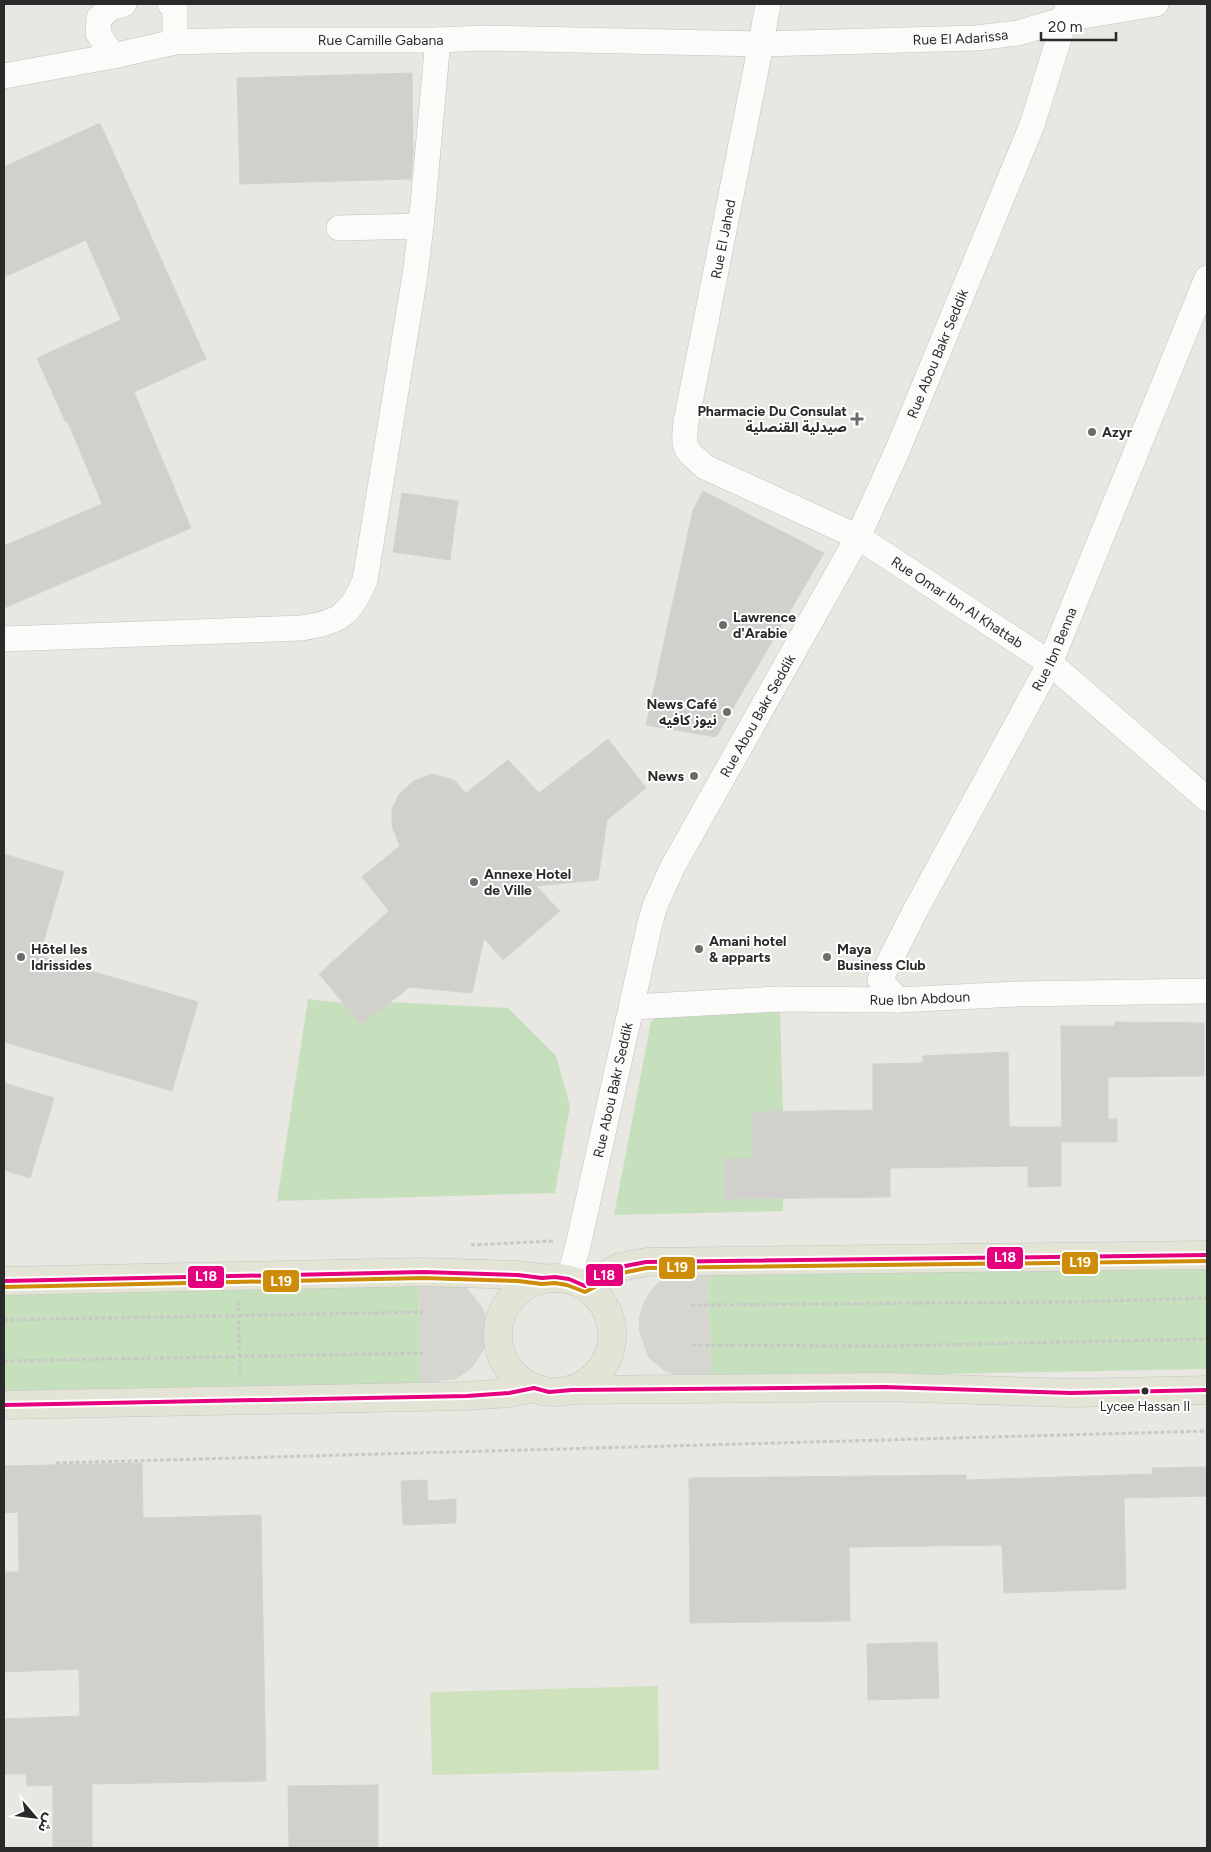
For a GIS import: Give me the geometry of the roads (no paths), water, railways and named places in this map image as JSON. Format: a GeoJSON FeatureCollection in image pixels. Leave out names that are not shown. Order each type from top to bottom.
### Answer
{"type":"FeatureCollection","features":[{"type":"Feature","properties":{"kind":"main road"},"geometry":{"type":"LineString","coordinates":[[1207,1255],[646,1262],[565,1281],[523,1287],[508,1301],[501,1315],[498,1330],[500,1351],[509,1370],[525,1384],[549,1392],[572,1390],[884,1387],[1071,1393],[1207,1390]]}},
{"type":"Feature","properties":{"kind":"main road"},"geometry":{"type":"LineString","coordinates":[[4,1281],[423,1272],[518,1275],[565,1281],[599,1297],[608,1312],[612,1337],[609,1354],[600,1370],[587,1382],[572,1390]]}},
{"type":"Feature","properties":{"kind":"main road"},"geometry":{"type":"LineString","coordinates":[[4,1405],[467,1396],[509,1393],[534,1388]]}},
{"type":"Feature","properties":{"kind":"street"},"geometry":{"type":"LineString","coordinates":[[112,56],[98,33],[99,18],[112,7],[124,4]]}},
{"type":"Feature","properties":{"kind":"street"},"geometry":{"type":"LineString","coordinates":[[170,4],[175,9],[175,42]]}},
{"type":"Feature","properties":{"kind":"street","name":"Rue El Jahed"},"geometry":{"type":"LineString","coordinates":[[705,466],[685,449],[686,422],[768,4]]}},
{"type":"Feature","properties":{"kind":"street","name":"Rue El Adarissa"},"geometry":{"type":"LineString","coordinates":[[761,44],[978,38],[1018,33],[1066,11],[1156,4]]}},
{"type":"Feature","properties":{"kind":"street","name":"Rue Abou Bakr Seddik"},"geometry":{"type":"LineString","coordinates":[[565,1281],[579,1241],[650,923],[666,882],[858,538],[898,449],[1032,125],[1066,11]]}},
{"type":"Feature","properties":{"kind":"street","name":"Rue Camille Gabana"},"geometry":{"type":"LineString","coordinates":[[4,76],[175,42],[482,38],[761,44]]}},
{"type":"Feature","properties":{"kind":"street"},"geometry":{"type":"LineString","coordinates":[[4,639],[301,628],[317,626],[335,620],[351,608],[359,596],[365,580],[415,275],[422,226],[438,40]]}},
{"type":"Feature","properties":{"kind":"street"},"geometry":{"type":"LineString","coordinates":[[339,228],[422,226]]}},
{"type":"Feature","properties":{"kind":"street","name":"Rue Ibn Benna"},"geometry":{"type":"LineString","coordinates":[[898,1000],[880,980],[914,913],[1050,663],[1207,278]]}},
{"type":"Feature","properties":{"kind":"street","name":"Rue Omar Ibn Al Khattab"},"geometry":{"type":"LineString","coordinates":[[705,466],[858,538],[1050,663],[1207,799]]}},
{"type":"Feature","properties":{"kind":"street","name":"Rue Ibn Abdoun"},"geometry":{"type":"LineString","coordinates":[[632,1007],[776,999],[898,1000],[1016,994],[1207,991]]}},
{"type":"Feature","properties":{"kind":"place","name":"Pharmacie Du Consulat صيدلية القنصلية"},"geometry":{"type":"Point","coordinates":[857,419]}},
{"type":"Feature","properties":{"kind":"place","name":"Azyr"},"geometry":{"type":"Point","coordinates":[1092,432]}},
{"type":"Feature","properties":{"kind":"place","name":"Lawrence d'Arabie"},"geometry":{"type":"Point","coordinates":[723,625]}},
{"type":"Feature","properties":{"kind":"place","name":"News Café نيوز كافيه"},"geometry":{"type":"Point","coordinates":[727,712]}},
{"type":"Feature","properties":{"kind":"place","name":"News"},"geometry":{"type":"Point","coordinates":[694,776]}},
{"type":"Feature","properties":{"kind":"place","name":"Annexe Hotel de Ville"},"geometry":{"type":"Point","coordinates":[474,882]}},
{"type":"Feature","properties":{"kind":"place","name":"Amani hotel & apparts"},"geometry":{"type":"Point","coordinates":[699,949]}},
{"type":"Feature","properties":{"kind":"place","name":"Hôtel les Idrissides"},"geometry":{"type":"Point","coordinates":[21,957]}},
{"type":"Feature","properties":{"kind":"place","name":"Maya Business Club"},"geometry":{"type":"Point","coordinates":[827,957]}},
{"type":"Feature","properties":{"kind":"place","name":"Lycee Hassan II"},"geometry":{"type":"Point","coordinates":[1145,1391]}}]}
